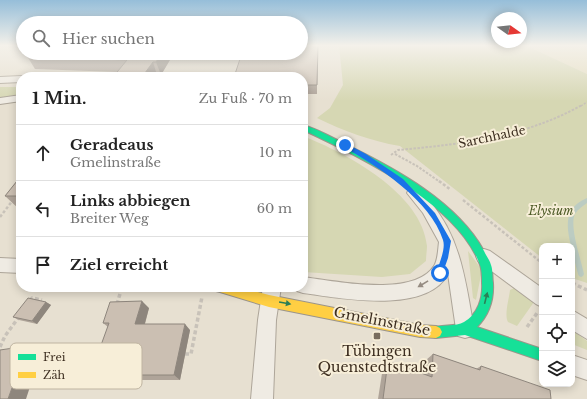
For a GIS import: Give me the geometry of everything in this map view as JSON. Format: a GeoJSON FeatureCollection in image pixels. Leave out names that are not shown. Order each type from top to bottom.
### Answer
{"type":"FeatureCollection","features":[{"type":"Feature","properties":{"kind":"street"},"geometry":{"type":"LineString","coordinates":[[0,80],[16,80]]}},
{"type":"Feature","properties":{"kind":"street"},"geometry":{"type":"LineString","coordinates":[[0,101],[16,99]]}},
{"type":"Feature","properties":{"kind":"street"},"geometry":{"type":"LineString","coordinates":[[308,129],[364,155],[446,210],[470,236],[483,256],[490,277],[487,301],[479,317],[465,329]]}},
{"type":"Feature","properties":{"kind":"street"},"geometry":{"type":"LineString","coordinates":[[401,180],[432,215],[447,241],[456,267],[465,329]]}},
{"type":"Feature","properties":{"kind":"street","name":"Gmelinstraße"},"geometry":{"type":"LineString","coordinates":[[308,285],[388,293],[411,290],[421,286],[440,273],[445,258],[447,241]]}},
{"type":"Feature","properties":{"kind":"street"},"geometry":{"type":"LineString","coordinates":[[483,256],[539,301]]}},
{"type":"Feature","properties":{"kind":"street"},"geometry":{"type":"LineString","coordinates":[[0,265],[16,266]]}},
{"type":"Feature","properties":{"kind":"street","name":"Gmelinstraße"},"geometry":{"type":"LineString","coordinates":[[256,292],[270,294],[420,331],[443,332],[465,329],[539,354]]}},
{"type":"Feature","properties":{"kind":"street"},"geometry":{"type":"LineString","coordinates":[[262,399],[270,294]]}},
{"type":"Feature","properties":{"kind":"street"},"geometry":{"type":"LineString","coordinates":[[575,321],[587,330]]}},
{"type":"Feature","properties":{"kind":"street"},"geometry":{"type":"LineString","coordinates":[[575,366],[587,370]]}},
{"type":"Feature","properties":{"kind":"path","name":"Sarchhalde"},"geometry":{"type":"LineString","coordinates":[[393,153],[398,150],[468,144],[495,139],[529,130],[565,116],[587,102]]}},
{"type":"Feature","properties":{"kind":"path"},"geometry":{"type":"LineString","coordinates":[[0,217],[16,197]]}},
{"type":"Feature","properties":{"kind":"path"},"geometry":{"type":"LineString","coordinates":[[514,243],[539,262]]}},
{"type":"Feature","properties":{"kind":"path"},"geometry":{"type":"LineString","coordinates":[[575,284],[587,290]]}},
{"type":"Feature","properties":{"kind":"path"},"geometry":{"type":"LineString","coordinates":[[114,312],[120,292]]}},
{"type":"Feature","properties":{"kind":"path"},"geometry":{"type":"LineString","coordinates":[[185,354],[191,354],[203,294]]}},
{"type":"Feature","properties":{"kind":"path"},"geometry":{"type":"LineString","coordinates":[[28,304],[32,298],[42,300]]}},
{"type":"Feature","properties":{"kind":"path"},"geometry":{"type":"LineString","coordinates":[[526,328],[539,306]]}},
{"type":"Feature","properties":{"kind":"path"},"geometry":{"type":"LineString","coordinates":[[0,347],[5,336],[23,311]]}},
{"type":"Feature","properties":{"kind":"shaded area"},"geometry":{"type":"Polygon","coordinates":[[[565,64],[587,64],[587,74],[565,64]]]}},
{"type":"Feature","properties":{"kind":"green space","name":"Elysium"},"geometry":{"type":"Polygon","coordinates":[[[341,64],[565,64],[587,74],[587,283],[575,279],[575,243],[539,243],[539,256],[400,146],[357,135],[317,118],[330,108],[343,85],[341,64]]]}},
{"type":"Feature","properties":{"kind":"green space"},"geometry":{"type":"Polygon","coordinates":[[[0,87],[16,87],[16,98],[0,100],[0,87]]]}},
{"type":"Feature","properties":{"kind":"green space"},"geometry":{"type":"Polygon","coordinates":[[[308,138],[360,164],[397,192],[412,209],[422,227],[427,246],[426,261],[410,274],[382,277],[308,272],[308,138]]]}},
{"type":"Feature","properties":{"kind":"green space"},"geometry":{"type":"Polygon","coordinates":[[[468,251],[482,270],[476,300],[473,298],[468,251]]]}},
{"type":"Feature","properties":{"kind":"green space"},"geometry":{"type":"Polygon","coordinates":[[[514,288],[534,302],[517,326],[508,322],[506,315],[510,290],[514,288]]]}},
{"type":"Feature","properties":{"kind":"green space"},"geometry":{"type":"Polygon","coordinates":[[[575,332],[587,341],[587,350],[575,345],[575,332]]]}},
{"type":"Feature","properties":{"kind":"building"},"geometry":{"type":"Polygon","coordinates":[[[124,64],[152,64],[146,72],[117,72],[124,64]]]}},
{"type":"Feature","properties":{"kind":"building"},"geometry":{"type":"Polygon","coordinates":[[[238,64],[318,64],[317,85],[308,85],[308,72],[236,72],[238,64]]]}},
{"type":"Feature","properties":{"kind":"building"},"geometry":{"type":"Polygon","coordinates":[[[16,182],[16,196],[5,196],[16,182]]]}},
{"type":"Feature","properties":{"kind":"building"},"geometry":{"type":"Polygon","coordinates":[[[28,298],[46,302],[32,321],[13,317],[28,298]]]}},
{"type":"Feature","properties":{"kind":"building"},"geometry":{"type":"Polygon","coordinates":[[[142,301],[135,324],[185,324],[174,375],[142,375],[142,343],[102,343],[109,323],[103,323],[110,302],[142,301]]]}},
{"type":"Feature","properties":{"kind":"building"},"geometry":{"type":"Polygon","coordinates":[[[10,349],[10,389],[12,389],[8,399],[0,399],[0,350],[10,349]]]}},
{"type":"Feature","properties":{"kind":"building"},"geometry":{"type":"Polygon","coordinates":[[[433,354],[480,370],[481,366],[550,390],[551,399],[383,399],[388,361],[432,377],[433,354]]]}},
{"type":"Feature","properties":{"kind":"waterway"},"geometry":{"type":"LineString","coordinates":[[581,274],[572,238],[570,223],[573,212],[587,200]]}},
{"type":"Feature","properties":{"kind":"traffic: fast"},"geometry":{"type":"LineString","coordinates":[[308,129],[389,171],[421,192],[450,215],[472,240],[486,266],[488,292],[481,313],[465,329]]}},
{"type":"Feature","properties":{"kind":"traffic: fast"},"geometry":{"type":"LineString","coordinates":[[436,332],[465,329],[539,354]]}},
{"type":"Feature","properties":{"kind":"traffic: slow"},"geometry":{"type":"LineString","coordinates":[[238,292],[269,301],[420,331],[436,332]]}},
{"type":"Feature","properties":{"kind":"place","name":"Tübingen Quenstedtstraße"},"geometry":{"type":"Point","coordinates":[377,336]}},
{"type":"Feature","properties":{"kind":"route"},"geometry":{"type":"LineString","coordinates":[[345,145],[380,165],[401,180],[432,215],[447,241],[445,258],[440,273]]}}]}
